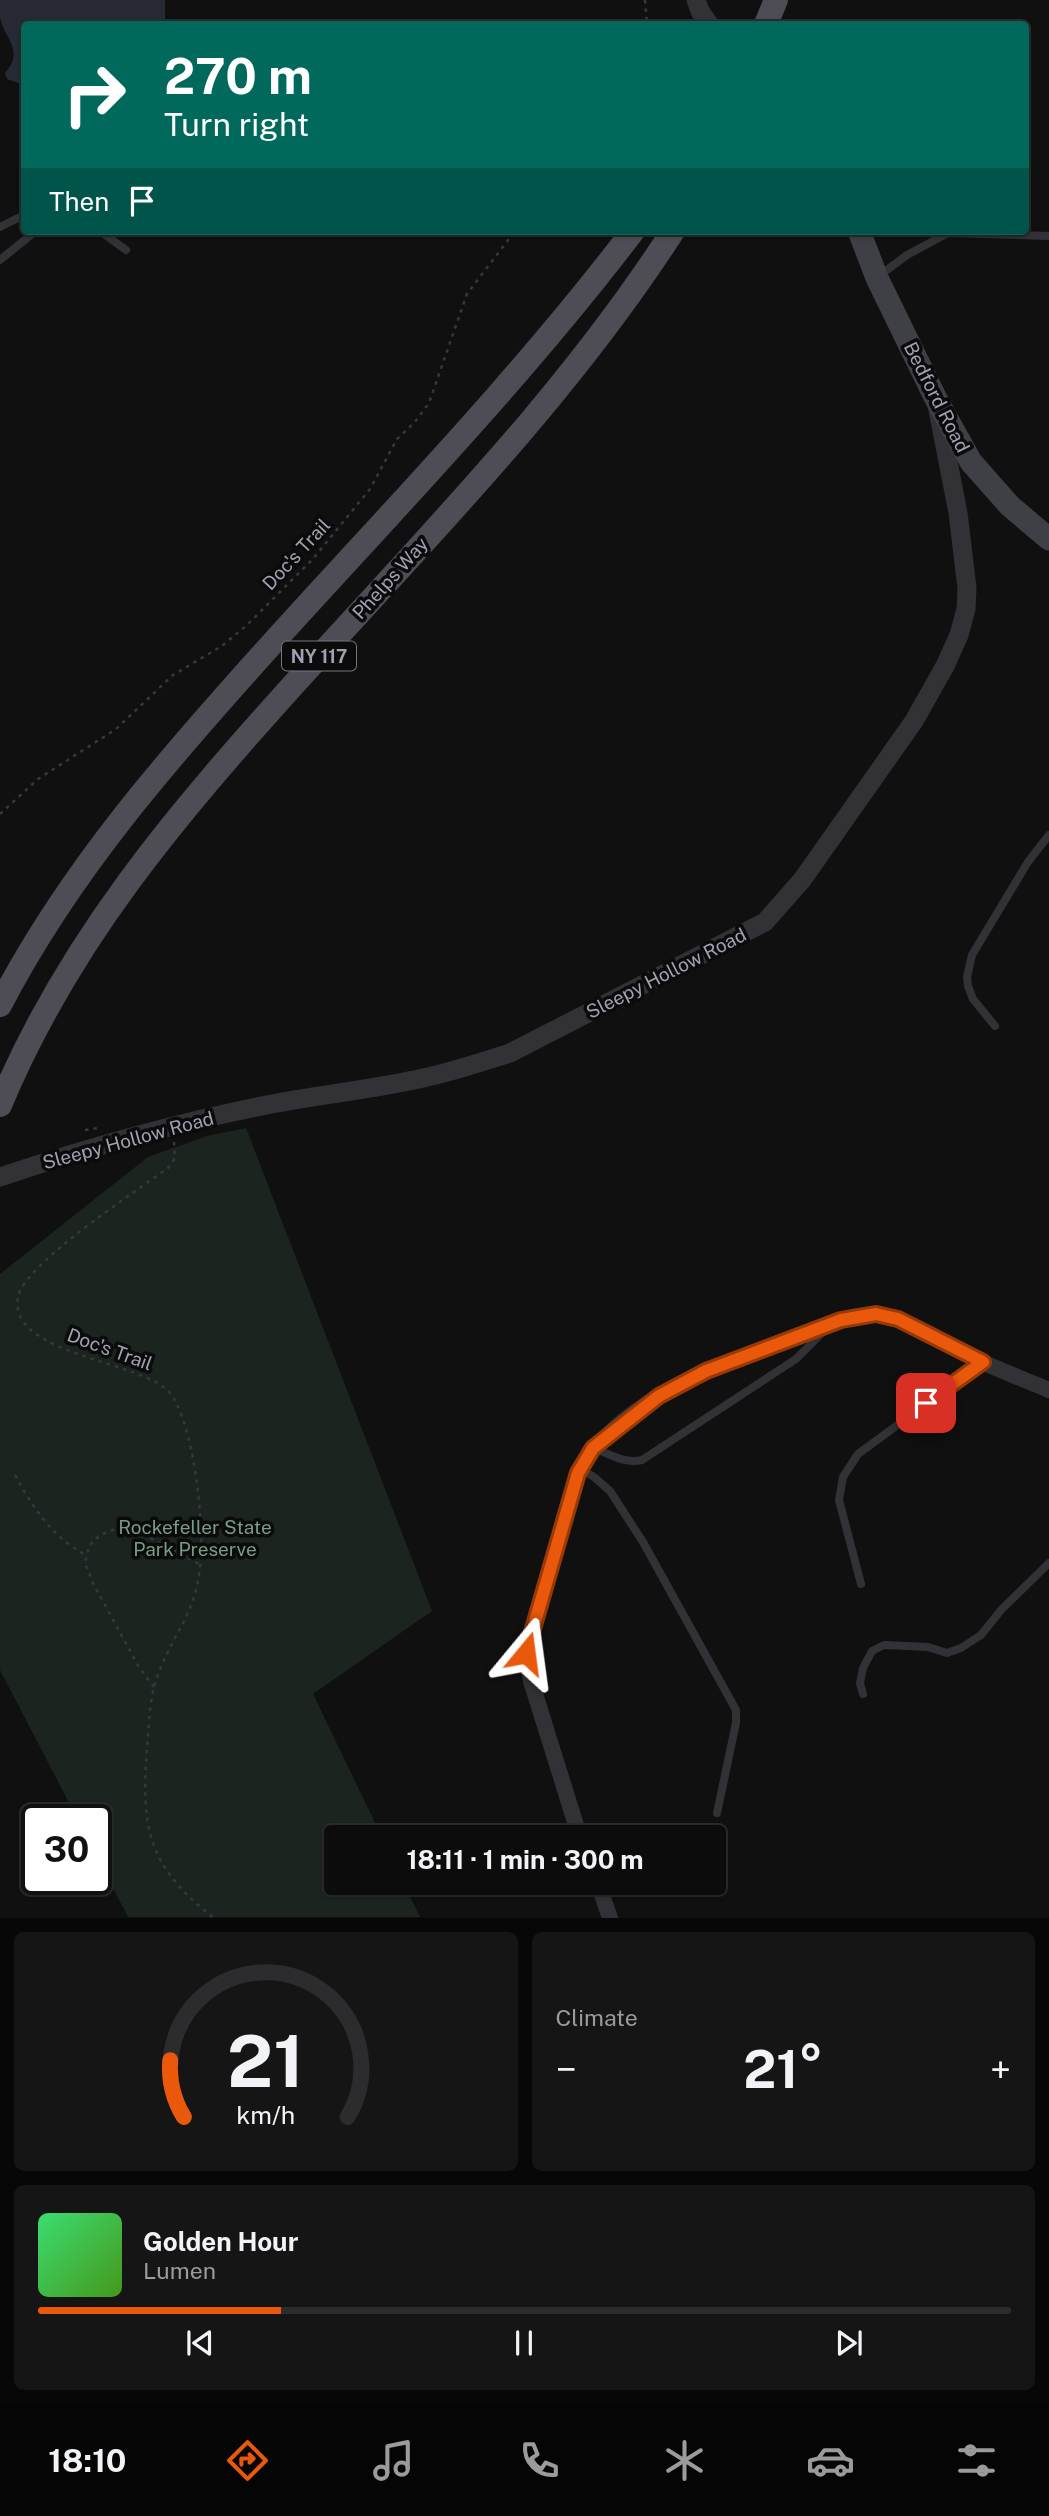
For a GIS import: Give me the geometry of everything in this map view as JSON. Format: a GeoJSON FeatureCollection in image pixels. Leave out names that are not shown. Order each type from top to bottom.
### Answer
{"type":"FeatureCollection","features":[{"type":"Feature","properties":{"kind":"main road"},"geometry":{"type":"LineString","coordinates":[[767,21],[776,0]]}},
{"type":"Feature","properties":{"kind":"main road","name":"NY 117"},"geometry":{"type":"LineString","coordinates":[[0,1005],[65,895],[144,790],[510,381],[585,293],[630,235]]}},
{"type":"Feature","properties":{"kind":"main road","name":"Phelps Way"},"geometry":{"type":"LineString","coordinates":[[0,1105],[66,974],[113,901],[151,850],[211,777],[557,391],[628,297],[670,235]]}},
{"type":"Feature","properties":{"kind":"main road","name":"Bedford Road"},"geometry":{"type":"LineString","coordinates":[[861,235],[877,278],[971,462],[1010,506],[1049,539]]}},
{"type":"Feature","properties":{"kind":"street"},"geometry":{"type":"LineString","coordinates":[[696,0],[707,21]]}},
{"type":"Feature","properties":{"kind":"street","name":"Sleepy Hollow Road"},"geometry":{"type":"LineString","coordinates":[[0,1177],[215,1116],[423,1078],[510,1053],[765,922],[802,880],[914,720],[945,666],[959,635],[966,609],[967,588],[958,513],[936,397]]}},
{"type":"Feature","properties":{"kind":"street"},"geometry":{"type":"LineString","coordinates":[[576,1825],[531,1681],[526,1653],[580,1469],[593,1448],[659,1396],[706,1371],[841,1320],[876,1314],[898,1319],[983,1362],[1049,1390]]}},
{"type":"Feature","properties":{"kind":"street"},"geometry":{"type":"LineString","coordinates":[[602,1895],[610,1917]]}},
{"type":"Feature","properties":{"kind":"lane"},"geometry":{"type":"LineString","coordinates":[[0,227],[21,216]]}},
{"type":"Feature","properties":{"kind":"lane"},"geometry":{"type":"LineString","coordinates":[[0,260],[31,235]]}},
{"type":"Feature","properties":{"kind":"lane"},"geometry":{"type":"LineString","coordinates":[[105,235],[126,250]]}},
{"type":"Feature","properties":{"kind":"lane"},"geometry":{"type":"LineString","coordinates":[[877,278],[940,235]]}},
{"type":"Feature","properties":{"kind":"lane"},"geometry":{"type":"LineString","coordinates":[[1023,235],[1049,236]]}},
{"type":"Feature","properties":{"kind":"lane"},"geometry":{"type":"LineString","coordinates":[[995,1026],[973,999],[968,986],[967,977],[972,955],[1028,862],[1049,835]]}},
{"type":"Feature","properties":{"kind":"lane"},"geometry":{"type":"LineString","coordinates":[[593,1448],[624,1461],[642,1460],[796,1359],[830,1324]]}},
{"type":"Feature","properties":{"kind":"lane"},"geometry":{"type":"LineString","coordinates":[[861,1584],[839,1500],[843,1477],[858,1454],[983,1362]]}},
{"type":"Feature","properties":{"kind":"lane"},"geometry":{"type":"LineString","coordinates":[[580,1469],[602,1482],[610,1491],[643,1542],[736,1710],[736,1723],[717,1813]]}},
{"type":"Feature","properties":{"kind":"lane"},"geometry":{"type":"LineString","coordinates":[[863,1694],[860,1683],[863,1668],[872,1651],[884,1645],[928,1647],[947,1653],[961,1647],[981,1635],[1001,1610],[1049,1563]]}},
{"type":"Feature","properties":{"kind":"path"},"geometry":{"type":"LineString","coordinates":[[645,0],[647,21]]}},
{"type":"Feature","properties":{"kind":"path","name":"Doc's Trail"},"geometry":{"type":"LineString","coordinates":[[0,814],[38,779],[116,729],[173,675],[222,646],[312,560],[370,489],[397,439],[429,402],[467,293],[512,235]]}},
{"type":"Feature","properties":{"kind":"path","name":"Doc's Trail"},"geometry":{"type":"LineString","coordinates":[[168,1141],[173,1139],[177,1151],[176,1158],[168,1168],[35,1269],[18,1297],[19,1310],[32,1330],[62,1348],[155,1380],[168,1391],[180,1408],[195,1474],[203,1545],[198,1583],[187,1615],[163,1661],[154,1686],[144,1799],[150,1833],[159,1858],[188,1897],[214,1917]]}},
{"type":"Feature","properties":{"kind":"path"},"geometry":{"type":"LineString","coordinates":[[15,1475],[51,1530],[71,1547],[86,1555]]}},
{"type":"Feature","properties":{"kind":"path"},"geometry":{"type":"LineString","coordinates":[[154,1686],[141,1669],[93,1583],[85,1563],[89,1546],[100,1535],[115,1529],[132,1528],[201,1565]]}},
{"type":"Feature","properties":{"kind":"green space","name":"Rockefeller State Park Preserve"},"geometry":{"type":"Polygon","coordinates":[[[246,1128],[432,1611],[313,1694],[376,1825],[324,1825],[324,1895],[409,1895],[420,1917],[128,1917],[112,1886],[112,1804],[70,1804],[0,1670],[0,1274],[148,1157],[207,1136],[246,1128]]]}},
{"type":"Feature","properties":{"kind":"shaded area"},"geometry":{"type":"Polygon","coordinates":[[[0,0],[165,0],[165,21],[21,21],[21,84],[7,79],[5,73],[11,65],[14,51],[0,18],[0,0]]]}},
{"type":"Feature","properties":{"kind":"route"},"geometry":{"type":"LineString","coordinates":[[526,1653],[578,1473],[593,1448],[659,1396],[706,1371],[841,1320],[876,1314],[898,1319],[983,1362],[926,1403]]}}]}
